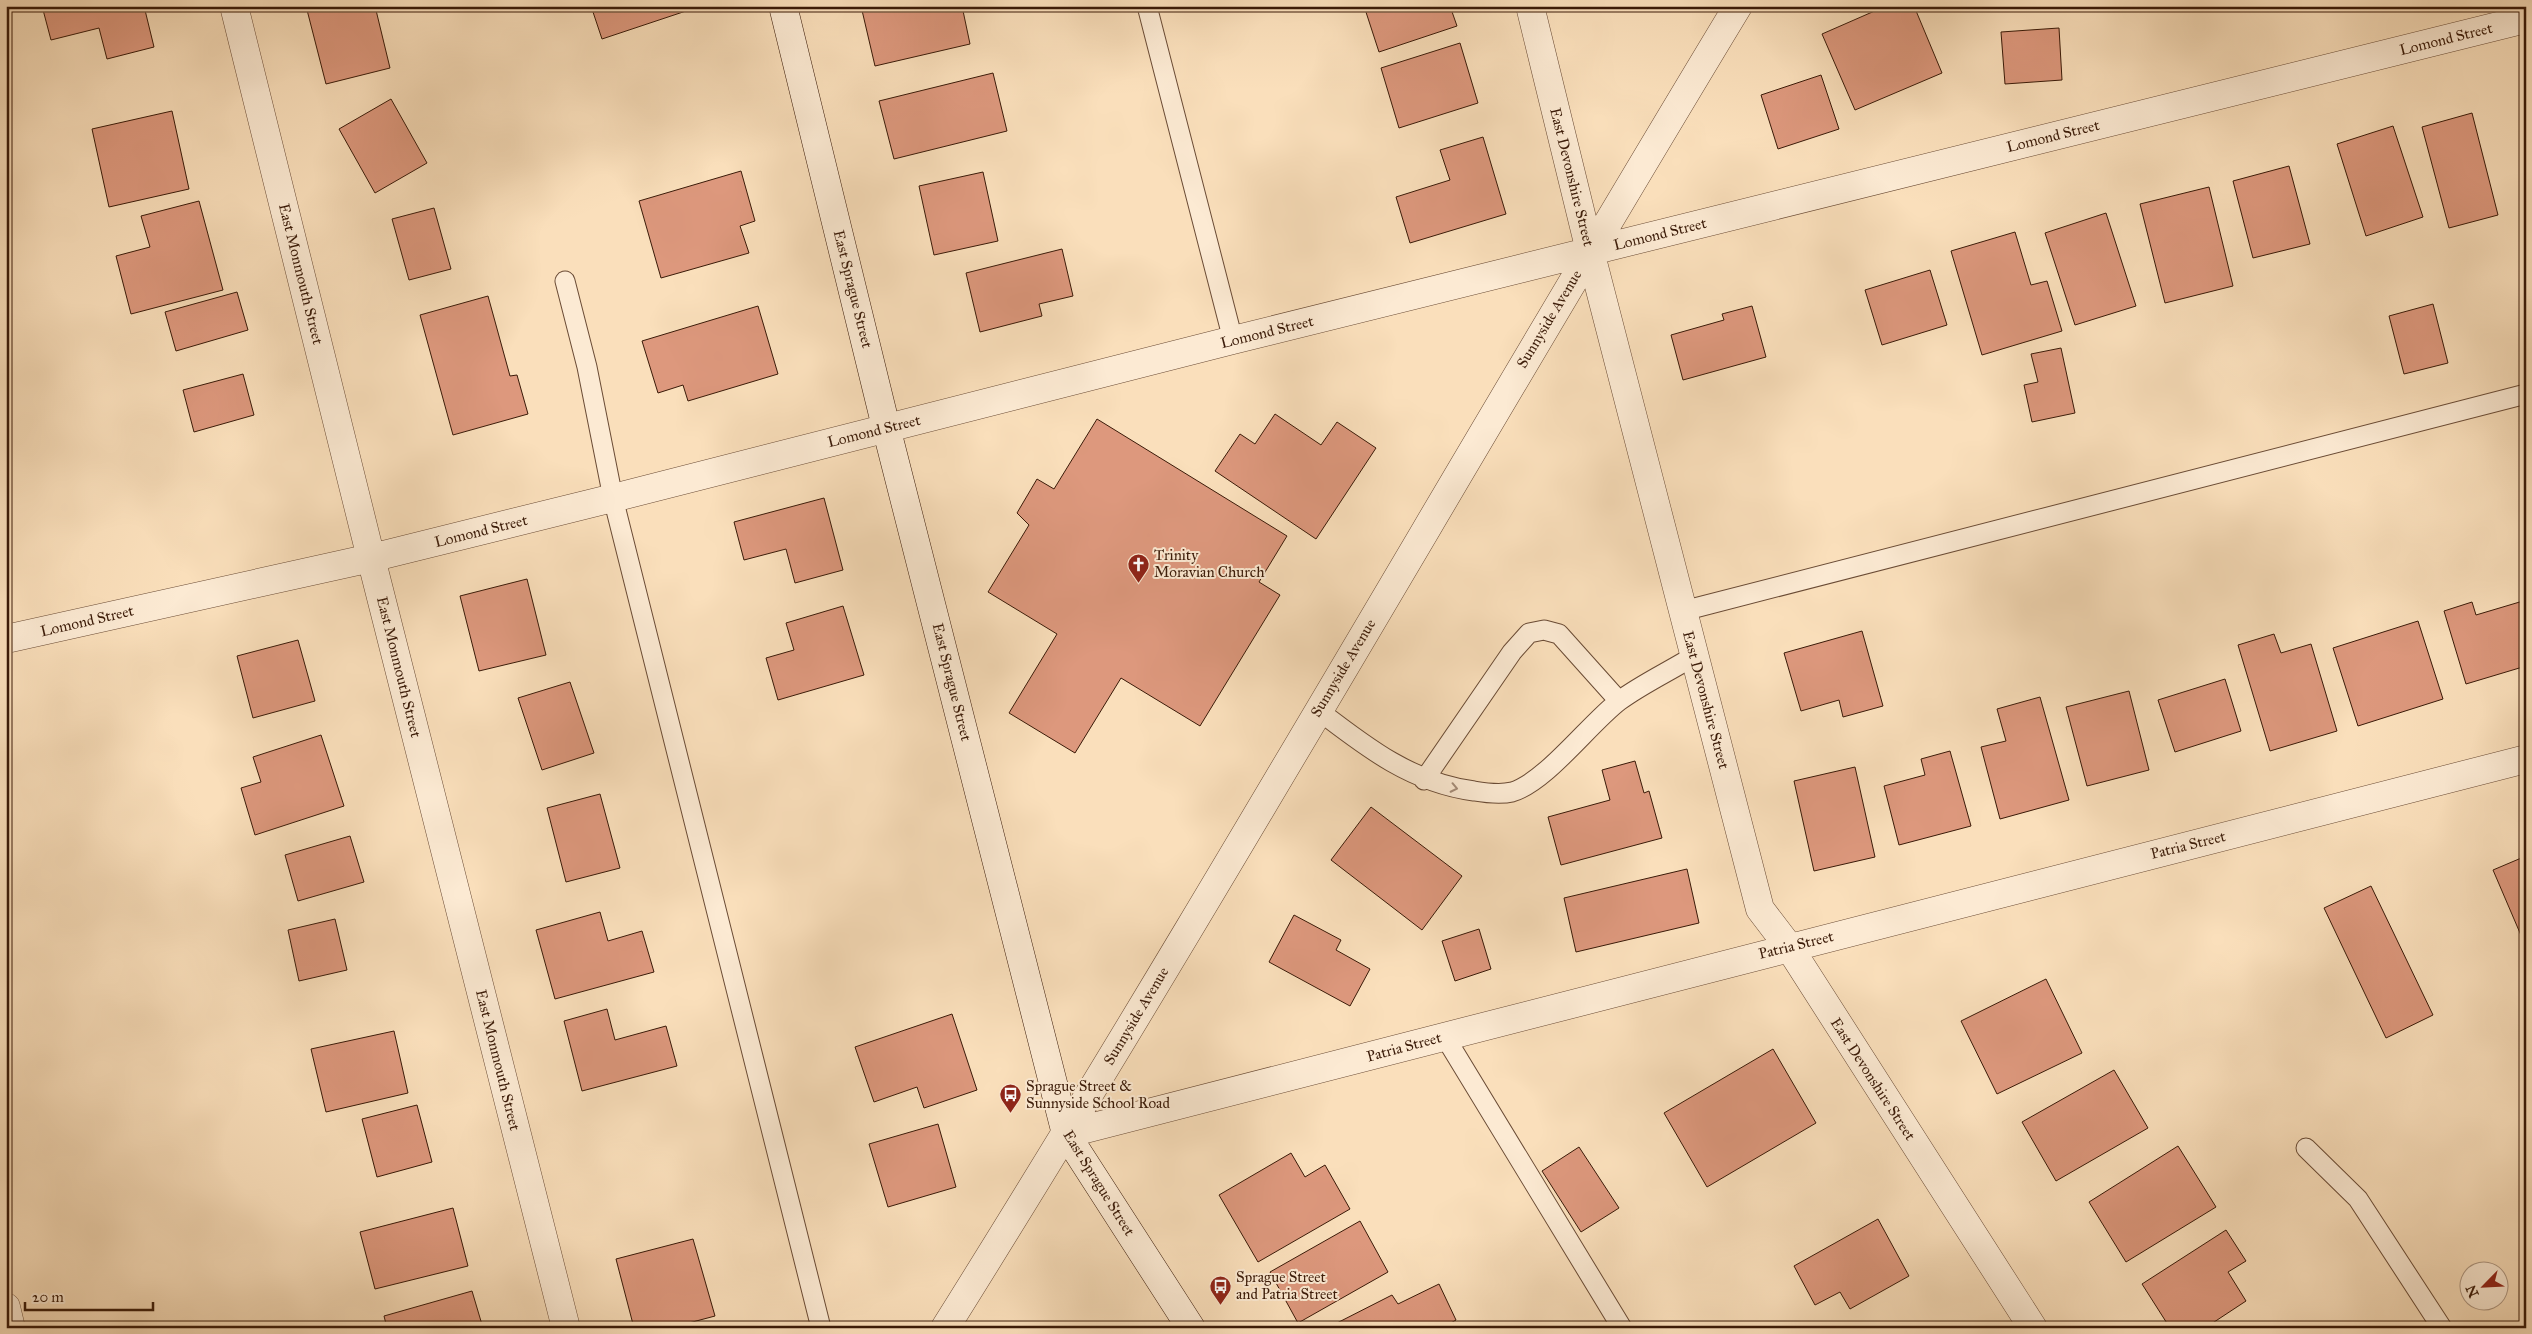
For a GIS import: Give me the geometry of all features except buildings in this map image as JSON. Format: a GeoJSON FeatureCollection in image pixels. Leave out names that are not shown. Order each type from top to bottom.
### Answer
{"type":"FeatureCollection","features":[{"type":"Feature","properties":{"kind":"street","name":"East Monmouth Street"},"geometry":{"type":"LineString","coordinates":[[234,6],[371,558],[566,1328]]}},
{"type":"Feature","properties":{"kind":"street","name":"East Sprague Street"},"geometry":{"type":"LineString","coordinates":[[783,6],[886,427],[1066,1134],[1191,1328]]}},
{"type":"Feature","properties":{"kind":"street","name":"East Devonshire Street"},"geometry":{"type":"LineString","coordinates":[[1530,6],[1590,251],[1760,909],[1789,947],[2033,1328]]}},
{"type":"Feature","properties":{"kind":"street","name":"Sunnyside Avenue"},"geometry":{"type":"LineString","coordinates":[[945,1328],[1066,1134],[1590,251],[1738,6]]}},
{"type":"Feature","properties":{"kind":"street","name":"Lomond Street"},"geometry":{"type":"LineString","coordinates":[[6,638],[371,558],[1233,340],[2526,19]]}},
{"type":"Feature","properties":{"kind":"street","name":"Patria Street"},"geometry":{"type":"LineString","coordinates":[[1066,1134],[2526,759]]}},
{"type":"Feature","properties":{"kind":"street"},"geometry":{"type":"LineString","coordinates":[[6,1307],[12,1328]]}},
{"type":"Feature","properties":{"kind":"lane"},"geometry":{"type":"LineString","coordinates":[[1147,6],[1233,340]]}},
{"type":"Feature","properties":{"kind":"lane"},"geometry":{"type":"LineString","coordinates":[[565,281],[587,367],[613,498],[821,1328]]}},
{"type":"Feature","properties":{"kind":"lane"},"geometry":{"type":"LineString","coordinates":[[1683,611],[2526,394]]}},
{"type":"Feature","properties":{"kind":"lane"},"geometry":{"type":"LineString","coordinates":[[1424,780],[1512,652],[1529,633],[1544,630],[1559,634],[1619,701]]}},
{"type":"Feature","properties":{"kind":"lane"},"geometry":{"type":"LineString","coordinates":[[1318,710],[1377,755],[1424,780],[1456,789],[1488,793],[1512,792],[1537,779],[1619,701],[1694,656]]}},
{"type":"Feature","properties":{"kind":"lane"},"geometry":{"type":"LineString","coordinates":[[1445,1037],[1622,1328]]}},
{"type":"Feature","properties":{"kind":"lane"},"geometry":{"type":"LineString","coordinates":[[2306,1148],[2358,1199],[2442,1328]]}},
{"type":"Feature","properties":{"kind":"place","name":"Trinity Moravian Church"},"geometry":{"type":"Point","coordinates":[1138,583]}},
{"type":"Feature","properties":{"kind":"place","name":"Sprague Street & Sunnyside School Road"},"geometry":{"type":"Point","coordinates":[1010,1114]}},
{"type":"Feature","properties":{"kind":"place","name":"Sprague Street and Patria Street"},"geometry":{"type":"Point","coordinates":[1220,1305]}}]}
